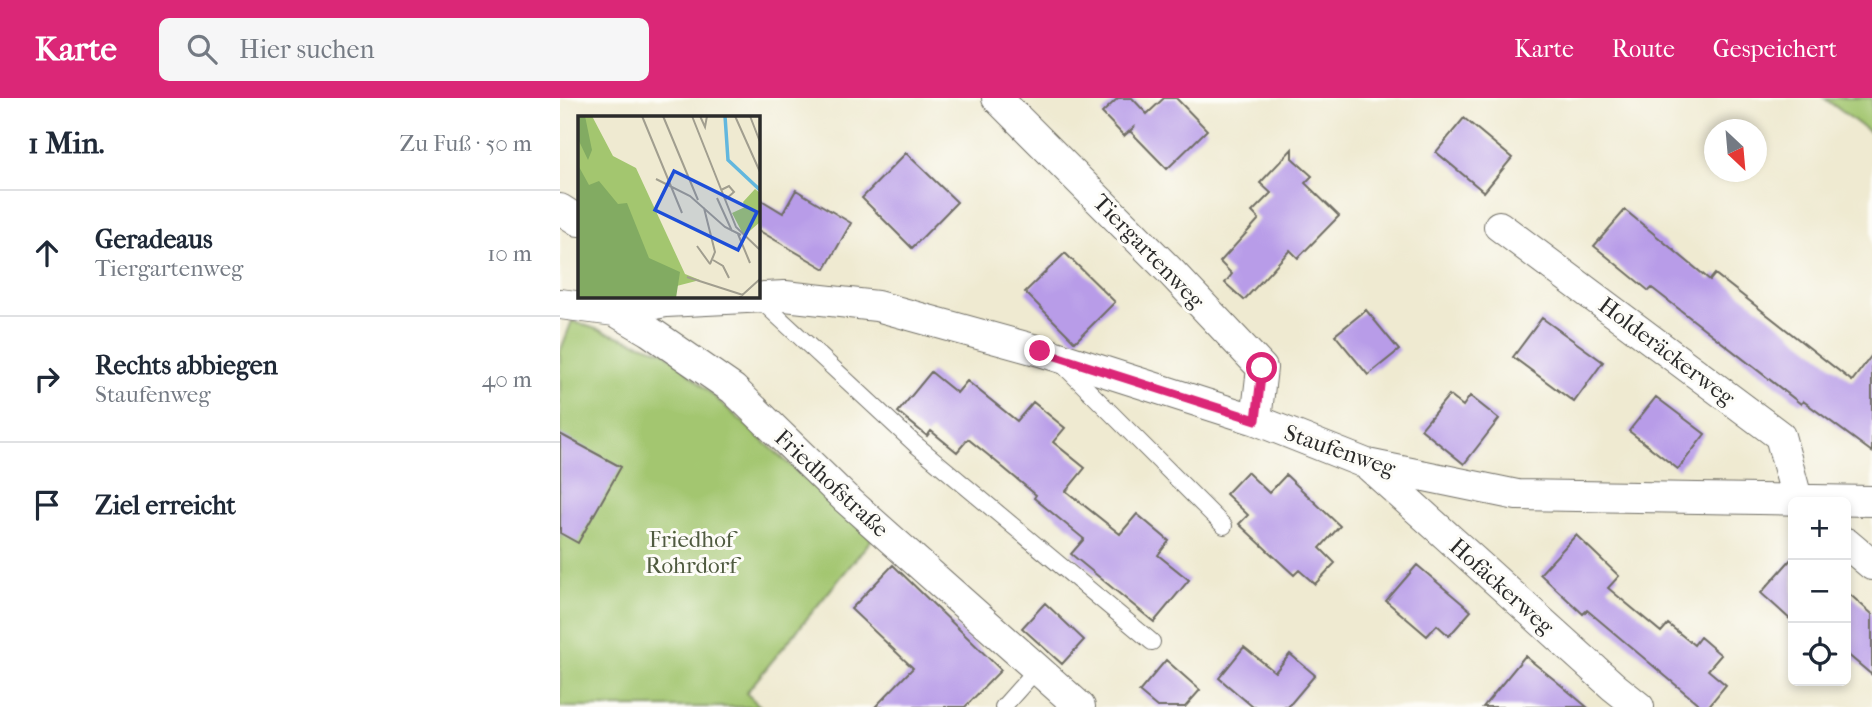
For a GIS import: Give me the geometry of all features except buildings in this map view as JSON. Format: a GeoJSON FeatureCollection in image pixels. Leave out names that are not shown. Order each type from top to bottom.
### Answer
{"type":"FeatureCollection","features":[{"type":"Feature","properties":{"kind":"street","name":"Tiergartenweg"},"geometry":{"type":"LineString","coordinates":[[997,98],[1171,272],[1262,368],[1256,420]]}},
{"type":"Feature","properties":{"kind":"street"},"geometry":{"type":"LineString","coordinates":[[560,209],[578,220]]}},
{"type":"Feature","properties":{"kind":"street","name":"Holderäckerweg"},"geometry":{"type":"LineString","coordinates":[[1499,226],[1780,436],[1797,497]]}},
{"type":"Feature","properties":{"kind":"street","name":"Staufenweg"},"geometry":{"type":"LineString","coordinates":[[760,297],[785,296],[877,306],[1055,356],[1256,420],[1367,464],[1517,495],[1788,502]]}},
{"type":"Feature","properties":{"kind":"street","name":"Staufenweg"},"geometry":{"type":"LineString","coordinates":[[615,310],[664,299],[710,298]]}},
{"type":"Feature","properties":{"kind":"street","name":"Friedhofstraße"},"geometry":{"type":"LineString","coordinates":[[560,304],[615,310],[733,389],[845,498],[1080,707]]}},
{"type":"Feature","properties":{"kind":"street","name":"Hofäckerweg"},"geometry":{"type":"LineString","coordinates":[[1367,464],[1639,707]]}},
{"type":"Feature","properties":{"kind":"street","name":"Staufenweg"},"geometry":{"type":"LineString","coordinates":[[1851,501],[1872,501]]}},
{"type":"Feature","properties":{"kind":"street"},"geometry":{"type":"LineString","coordinates":[[1851,547],[1872,565]]}},
{"type":"Feature","properties":{"kind":"lane"},"geometry":{"type":"LineString","coordinates":[[758,298],[915,444],[1152,642]]}},
{"type":"Feature","properties":{"kind":"lane"},"geometry":{"type":"LineString","coordinates":[[1055,356],[1224,526]]}},
{"type":"Feature","properties":{"kind":"lane"},"geometry":{"type":"LineString","coordinates":[[1003,707],[1037,669]]}},
{"type":"Feature","properties":{"kind":"green space"},"geometry":{"type":"Polygon","coordinates":[[[1824,98],[1872,98],[1872,134],[1824,98]]]}},
{"type":"Feature","properties":{"kind":"green space","name":"Friedhof Rohrdorf"},"geometry":{"type":"Polygon","coordinates":[[[572,321],[665,352],[872,539],[746,693],[761,707],[560,707],[560,352],[572,321]]]}},
{"type":"Feature","properties":{"kind":"route"},"geometry":{"type":"LineString","coordinates":[[1040,351],[1256,420],[1262,368]]}}]}
